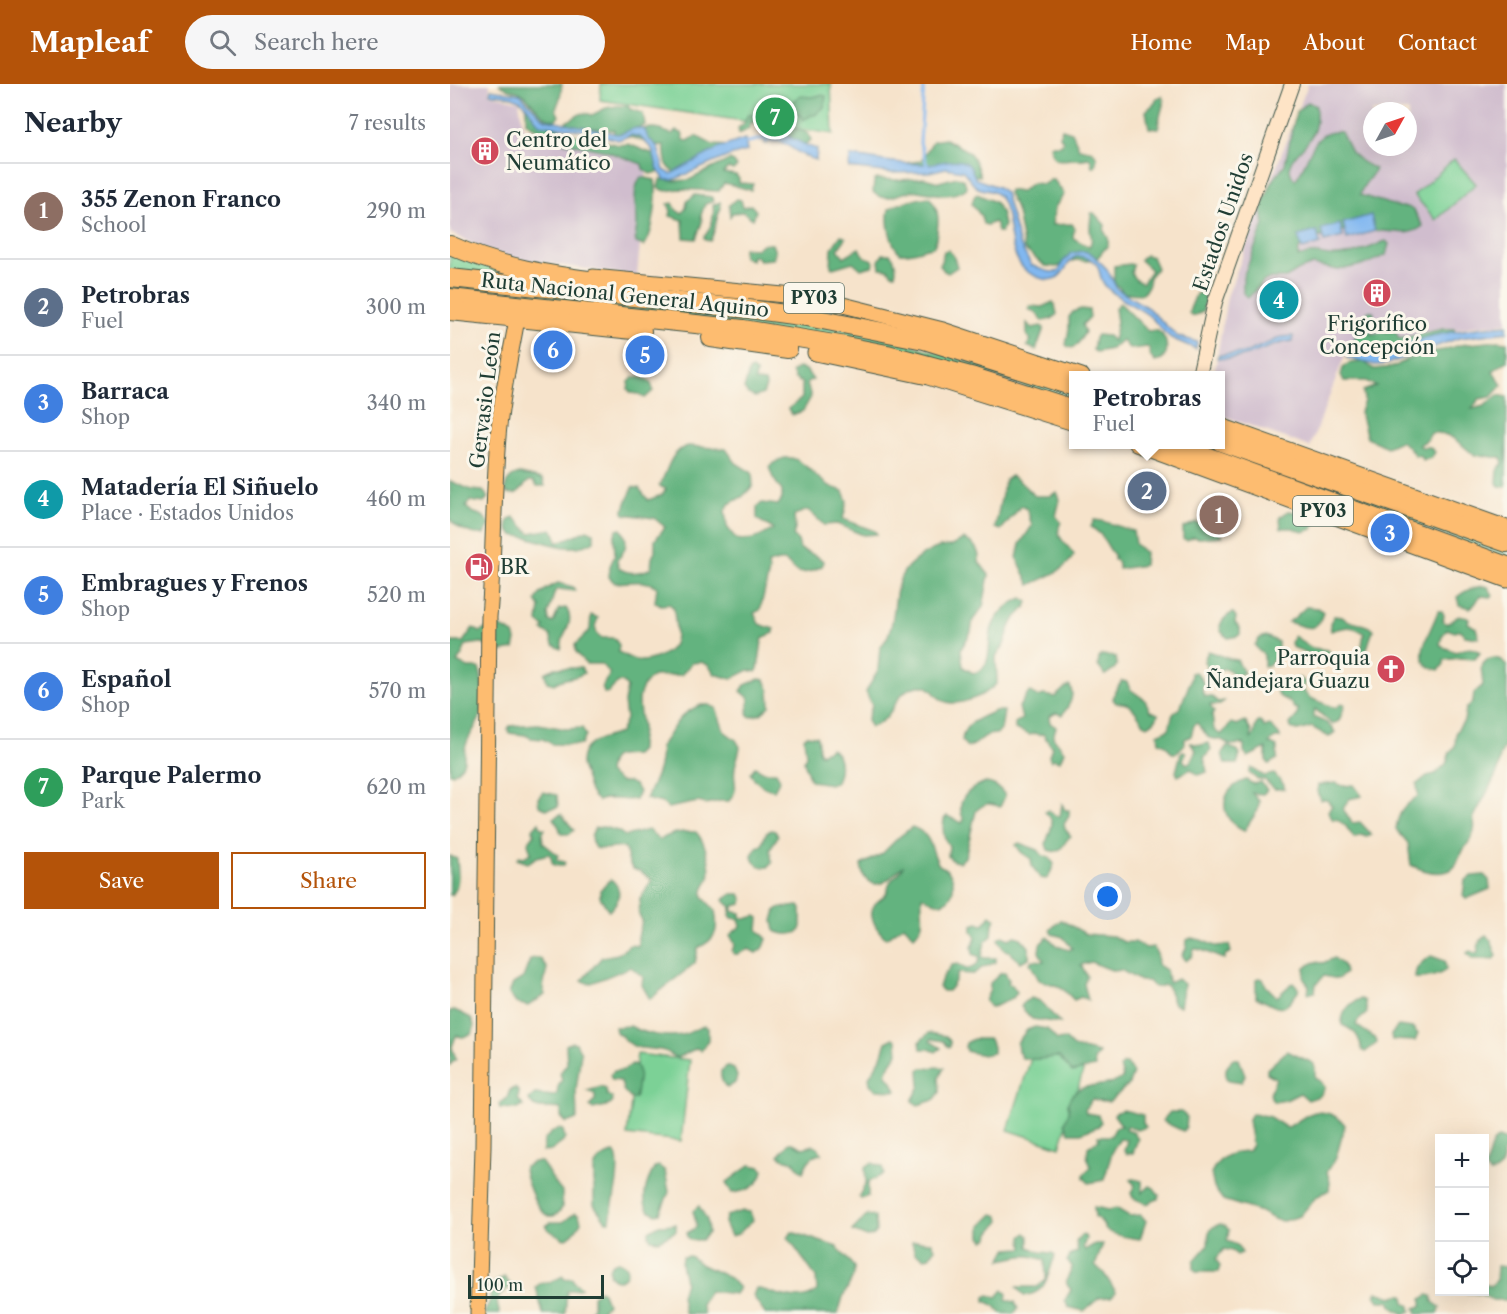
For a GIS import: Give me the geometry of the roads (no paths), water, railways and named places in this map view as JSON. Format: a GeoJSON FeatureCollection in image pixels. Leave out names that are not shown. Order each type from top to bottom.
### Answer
{"type":"FeatureCollection","features":[{"type":"Feature","properties":{"kind":"highway","name":"Ruta Nacional General Aquino"},"geometry":{"type":"LineString","coordinates":[[450,244],[490,261],[536,271],[583,280],[784,305],[815,311],[863,327]]}},
{"type":"Feature","properties":{"kind":"highway","name":"Ruta Nacional General Aquino"},"geometry":{"type":"LineString","coordinates":[[450,278],[749,309],[863,327],[924,340],[1069,385]]}},
{"type":"Feature","properties":{"kind":"highway","name":"Ruta Nacional General Aquino"},"geometry":{"type":"LineString","coordinates":[[450,298],[742,329],[887,354],[974,377],[1068,409]]}},
{"type":"Feature","properties":{"kind":"highway","name":"Ruta Nacional General Aquino"},"geometry":{"type":"LineString","coordinates":[[450,311],[709,338],[815,352],[887,354]]}},
{"type":"Feature","properties":{"kind":"highway","name":"PY03"},"geometry":{"type":"LineString","coordinates":[[1225,443],[1507,543]]}},
{"type":"Feature","properties":{"kind":"highway","name":"PY03"},"geometry":{"type":"LineString","coordinates":[[1187,449],[1507,566]]}},
{"type":"Feature","properties":{"kind":"main road","name":"PY03"},"geometry":{"type":"LineString","coordinates":[[536,271],[815,298],[943,330],[1070,371]]}},
{"type":"Feature","properties":{"kind":"main road","name":"Gervasio León"},"geometry":{"type":"LineString","coordinates":[[478,1314],[483,1147],[489,617],[500,410],[517,319]]}},
{"type":"Feature","properties":{"kind":"main road"},"geometry":{"type":"LineString","coordinates":[[815,352],[928,377],[1069,421]]}},
{"type":"Feature","properties":{"kind":"main road","name":"PY03"},"geometry":{"type":"LineString","coordinates":[[1225,427],[1507,528]]}},
{"type":"Feature","properties":{"kind":"main road","name":"PY03"},"geometry":{"type":"LineString","coordinates":[[1151,449],[1507,580]]}},
{"type":"Feature","properties":{"kind":"street","name":"Estados Unidos"},"geometry":{"type":"LineString","coordinates":[[1200,371],[1215,302],[1292,84]]}},
{"type":"Feature","properties":{"kind":"water"},"geometry":{"type":"Polygon","coordinates":[[[491,89],[520,94],[546,119],[617,134],[641,128],[658,147],[664,170],[671,174],[719,148],[745,139],[747,151],[729,156],[673,180],[665,180],[658,170],[652,149],[640,137],[631,135],[618,140],[586,131],[540,124],[520,101],[490,93],[491,89]]]}},
{"type":"Feature","properties":{"kind":"water"},"geometry":{"type":"Polygon","coordinates":[[[776,131],[817,149],[816,160],[801,155],[779,142],[765,144],[763,135],[776,131]]]}},
{"type":"Feature","properties":{"kind":"water"},"geometry":{"type":"Polygon","coordinates":[[[850,156],[909,164],[929,164],[952,160],[968,164],[976,179],[998,187],[1005,193],[1019,243],[1031,265],[1045,271],[1055,272],[1059,271],[1062,263],[1071,253],[1084,251],[1092,254],[1107,269],[1117,289],[1148,308],[1177,336],[1197,342],[1196,349],[1171,338],[1148,315],[1107,288],[1097,265],[1090,259],[1077,257],[1072,259],[1062,274],[1050,280],[1040,278],[1026,270],[1014,253],[1006,214],[999,196],[976,186],[963,171],[946,168],[929,172],[892,173],[849,168],[850,156]]]}},
{"type":"Feature","properties":{"kind":"water"},"geometry":{"type":"Polygon","coordinates":[[[1371,215],[1375,231],[1347,239],[1343,223],[1371,215]]]}},
{"type":"Feature","properties":{"kind":"water"},"geometry":{"type":"Polygon","coordinates":[[[1340,224],[1343,237],[1324,242],[1321,229],[1340,224]]]}},
{"type":"Feature","properties":{"kind":"water"},"geometry":{"type":"Polygon","coordinates":[[[1317,231],[1320,244],[1302,249],[1298,236],[1317,231]]]}},
{"type":"Feature","properties":{"kind":"water"},"geometry":{"type":"Polygon","coordinates":[[[1507,325],[1507,332],[1459,338],[1387,364],[1375,365],[1347,358],[1350,349],[1382,350],[1441,334],[1507,325]]]}},
{"type":"Feature","properties":{"kind":"water"},"geometry":{"type":"Polygon","coordinates":[[[1293,336],[1292,341],[1273,345],[1247,355],[1228,359],[1217,358],[1218,355],[1245,353],[1282,337],[1293,336]]]}},
{"type":"Feature","properties":{"kind":"waterway"},"geometry":{"type":"LineString","coordinates":[[924,84],[920,143],[927,165]]}},
{"type":"Feature","properties":{"kind":"waterway"},"geometry":{"type":"LineString","coordinates":[[744,143],[767,138]]}},
{"type":"Feature","properties":{"kind":"place","name":"Parque Palermo"},"geometry":{"type":"Point","coordinates":[775,117]}},
{"type":"Feature","properties":{"kind":"place","name":"Centro del Neumático"},"geometry":{"type":"Point","coordinates":[485,151]}},
{"type":"Feature","properties":{"kind":"place","name":"Frigorífico Concepción"},"geometry":{"type":"Point","coordinates":[1377,293]}},
{"type":"Feature","properties":{"kind":"place","name":"Matadería El Siñuelo"},"geometry":{"type":"Point","coordinates":[1279,300]}},
{"type":"Feature","properties":{"kind":"place","name":"Español"},"geometry":{"type":"Point","coordinates":[553,350]}},
{"type":"Feature","properties":{"kind":"place","name":"Embragues y Frenos"},"geometry":{"type":"Point","coordinates":[645,355]}},
{"type":"Feature","properties":{"kind":"place","name":"Petrobras"},"geometry":{"type":"Point","coordinates":[1147,491]}},
{"type":"Feature","properties":{"kind":"place","name":"355 Zenon Franco"},"geometry":{"type":"Point","coordinates":[1219,515]}},
{"type":"Feature","properties":{"kind":"place","name":"Barraca"},"geometry":{"type":"Point","coordinates":[1390,533]}},
{"type":"Feature","properties":{"kind":"place","name":"BR"},"geometry":{"type":"Point","coordinates":[479,567]}},
{"type":"Feature","properties":{"kind":"place","name":"Parroquia Ñandejara Guazu"},"geometry":{"type":"Point","coordinates":[1391,669]}}]}
